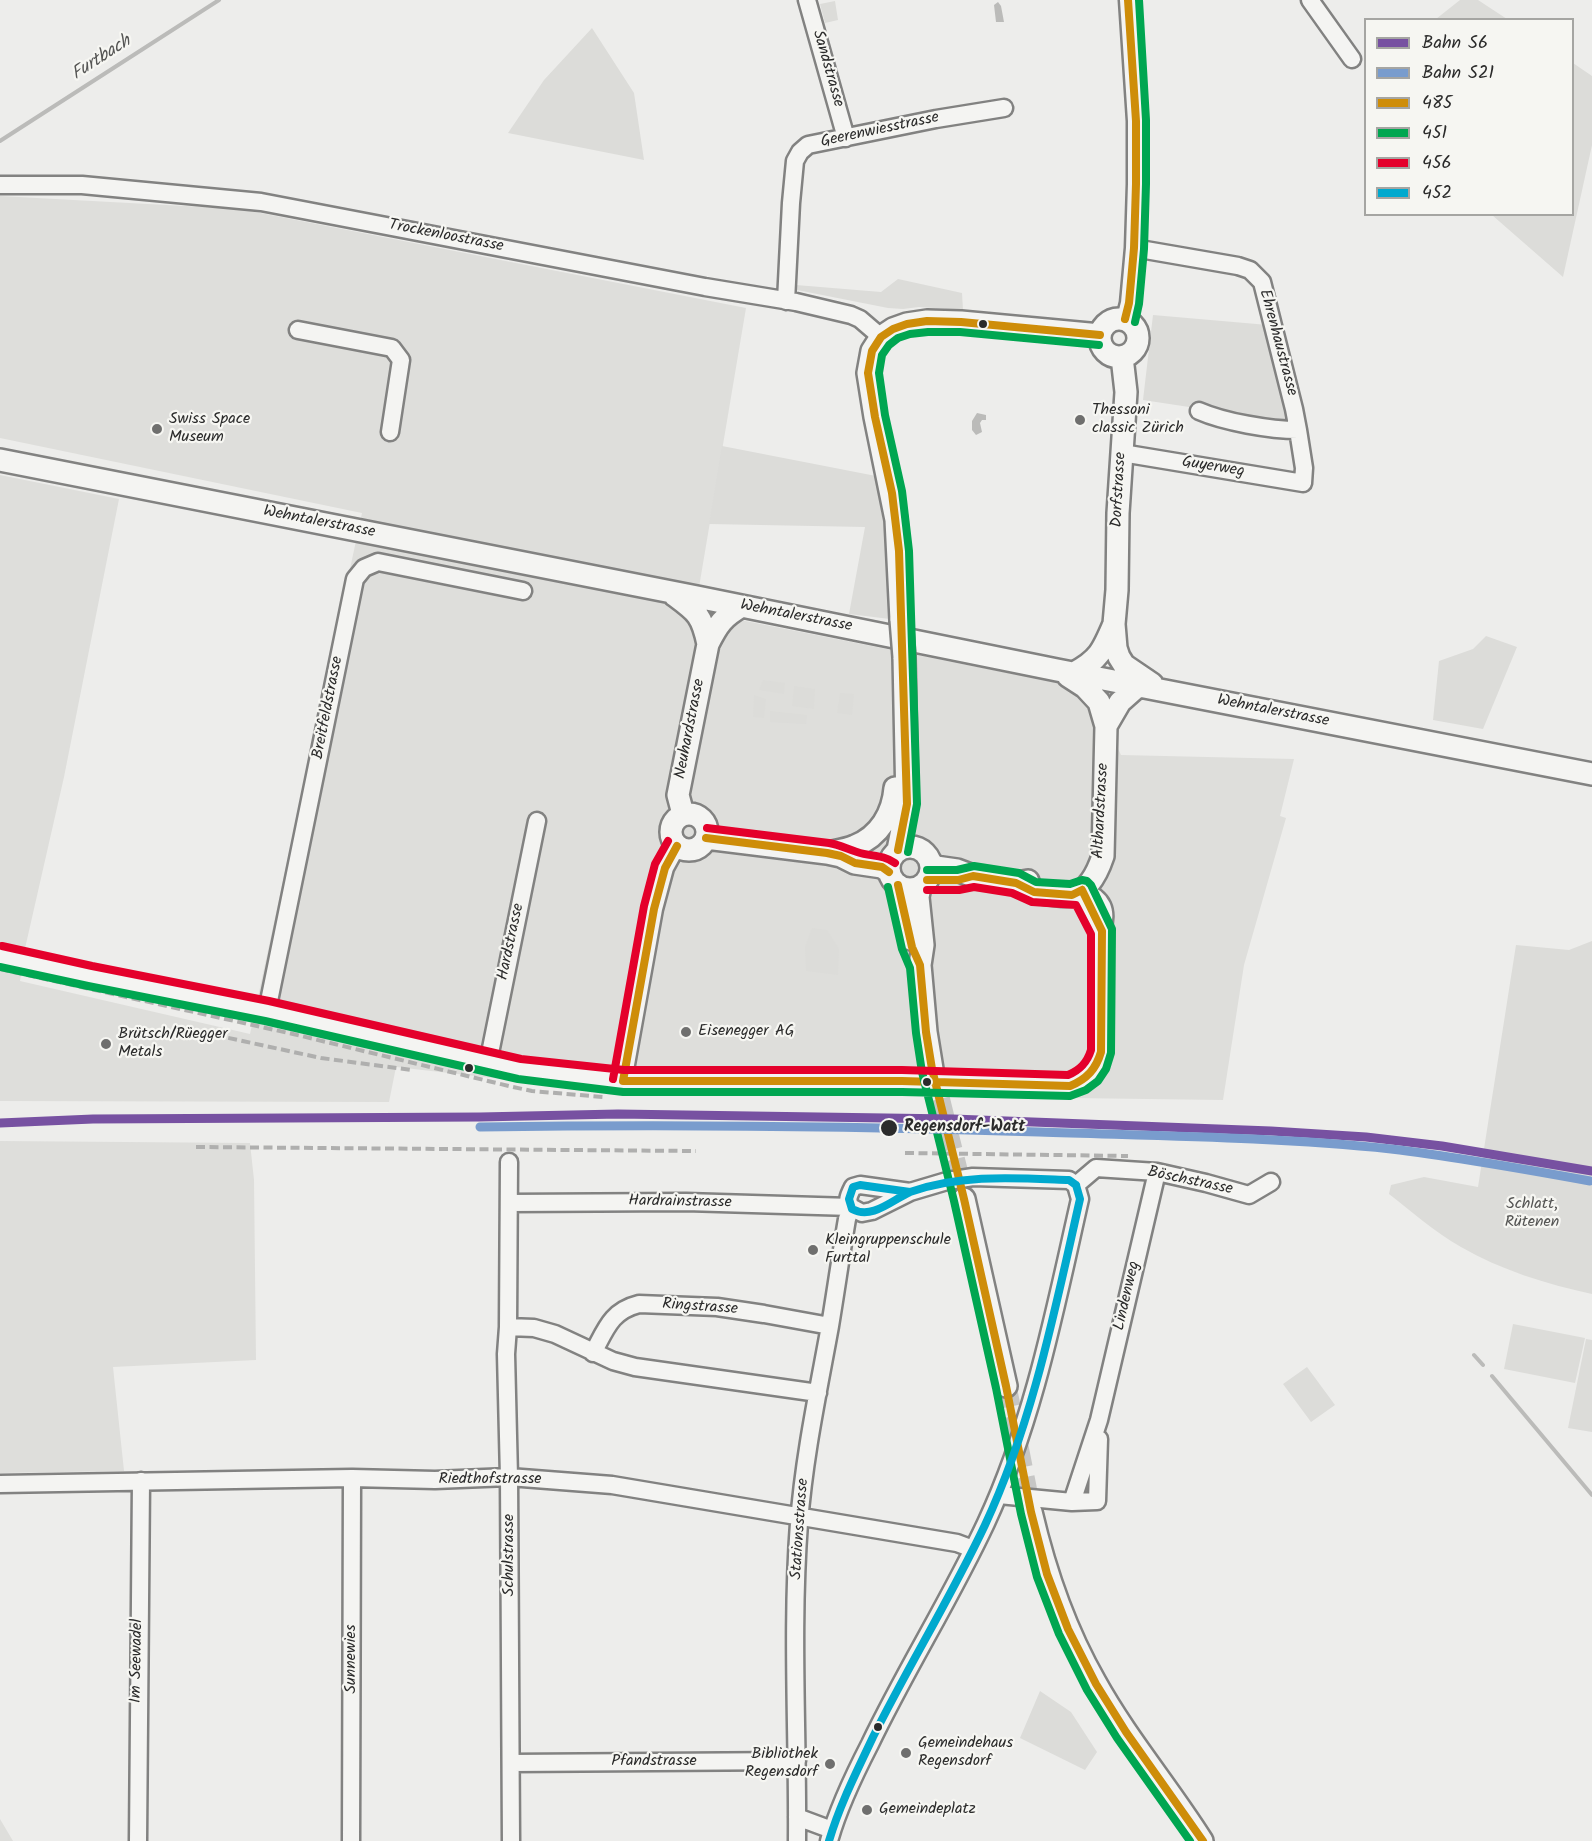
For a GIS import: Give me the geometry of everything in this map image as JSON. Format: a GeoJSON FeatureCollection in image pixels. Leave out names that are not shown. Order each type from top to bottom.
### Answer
{"type":"FeatureCollection","features":[{"type":"Feature","properties":{"kind":"main road"},"geometry":{"type":"LineString","coordinates":[[1125,319],[1135,327],[1138,339],[1133,351],[1122,357],[1116,357],[1102,347],[1100,335],[1102,329],[1112,320],[1125,319]]}},
{"type":"Feature","properties":{"kind":"main road"},"geometry":{"type":"LineString","coordinates":[[932,1069],[920,965],[912,947],[909,868],[914,818],[907,804],[904,657],[896,520],[875,417],[868,373],[869,362],[872,351],[881,337],[907,324],[927,321],[1100,335]]}},
{"type":"Feature","properties":{"kind":"main road","name":"Dorfstrasse"},"geometry":{"type":"LineString","coordinates":[[1122,357],[1126,392],[1118,513],[1114,624],[1116,648],[1124,665],[1161,690]]}},
{"type":"Feature","properties":{"kind":"main road","name":"Wehntalerstrasse"},"geometry":{"type":"LineString","coordinates":[[0,460],[1592,774]]}},
{"type":"Feature","properties":{"kind":"main road","name":"Neuhardstrasse"},"geometry":{"type":"LineString","coordinates":[[671,592],[699,616],[704,625],[708,644]]}},
{"type":"Feature","properties":{"kind":"main road","name":"Neuhardstrasse"},"geometry":{"type":"LineString","coordinates":[[683,814],[678,795],[708,644],[718,624],[742,606]]}},
{"type":"Feature","properties":{"kind":"main road","name":"Dorfstrasse"},"geometry":{"type":"LineString","coordinates":[[1066,672],[1090,665],[1100,654],[1114,624]]}},
{"type":"Feature","properties":{"kind":"main road","name":"Althardstrasse"},"geometry":{"type":"LineString","coordinates":[[1066,672],[1093,694],[1099,702],[1106,726],[1103,856],[1098,873],[1082,890]]}},
{"type":"Feature","properties":{"kind":"main road"},"geometry":{"type":"LineString","coordinates":[[1106,726],[1120,702],[1138,686]]}},
{"type":"Feature","properties":{"kind":"main road"},"geometry":{"type":"LineString","coordinates":[[834,854],[856,846],[873,835],[884,824],[894,801],[898,751],[906,732]]}},
{"type":"Feature","properties":{"kind":"main road"},"geometry":{"type":"LineString","coordinates":[[695,814],[706,826],[706,838],[693,850],[682,849],[671,837],[671,825],[678,816],[695,814]]}},
{"type":"Feature","properties":{"kind":"main road"},"geometry":{"type":"LineString","coordinates":[[706,838],[834,854],[857,853],[958,880],[973,876],[1016,883],[1035,892],[1072,896],[1082,890]]}},
{"type":"Feature","properties":{"kind":"main road"},"geometry":{"type":"LineString","coordinates":[[964,1199],[1006,1386]]}},
{"type":"Feature","properties":{"kind":"main road"},"geometry":{"type":"LineString","coordinates":[[1031,1512],[1053,1593],[1086,1667],[1126,1732],[1201,1839]]}},
{"type":"Feature","properties":{"kind":"street","name":"Sandstrasse"},"geometry":{"type":"LineString","coordinates":[[807,0],[846,138]]}},
{"type":"Feature","properties":{"kind":"street"},"geometry":{"type":"LineString","coordinates":[[1125,319],[1129,303],[1134,248],[1136,121],[1128,0]]}},
{"type":"Feature","properties":{"kind":"street"},"geometry":{"type":"LineString","coordinates":[[1310,0],[1352,59]]}},
{"type":"Feature","properties":{"kind":"street","name":"Geerenwiesstrasse"},"geometry":{"type":"LineString","coordinates":[[786,300],[791,203],[795,161],[800,152],[808,145],[936,119],[1004,108]]}},
{"type":"Feature","properties":{"kind":"street","name":"Trockenloostrasse"},"geometry":{"type":"LineString","coordinates":[[0,185],[82,185],[261,202],[694,285],[786,300],[851,315],[860,319],[881,337]]}},
{"type":"Feature","properties":{"kind":"street","name":"Ehrenhaustrasse"},"geometry":{"type":"LineString","coordinates":[[1134,248],[1238,266],[1250,270],[1262,282],[1294,409],[1304,468],[1303,483]]}},
{"type":"Feature","properties":{"kind":"street"},"geometry":{"type":"LineString","coordinates":[[298,330],[393,348],[401,360],[390,432]]}},
{"type":"Feature","properties":{"kind":"street"},"geometry":{"type":"LineString","coordinates":[[1199,411],[1210,416],[1280,430],[1298,430]]}},
{"type":"Feature","properties":{"kind":"street","name":"Guyerweg"},"geometry":{"type":"LineString","coordinates":[[1122,453],[1303,483]]}},
{"type":"Feature","properties":{"kind":"street","name":"Breitfeldstrasse"},"geometry":{"type":"LineString","coordinates":[[267,1011],[355,579],[364,568],[378,562],[523,591]]}},
{"type":"Feature","properties":{"kind":"street","name":"Hardstrasse"},"geometry":{"type":"LineString","coordinates":[[488,1063],[537,821]]}},
{"type":"Feature","properties":{"kind":"street"},"geometry":{"type":"LineString","coordinates":[[623,1081],[654,909],[665,868],[677,846]]}},
{"type":"Feature","properties":{"kind":"street"},"geometry":{"type":"LineString","coordinates":[[0,956],[267,1011],[519,1069],[623,1081],[892,1081],[1070,1086],[1083,1081],[1093,1072],[1101,1052],[1102,931],[1105,921],[1102,905],[1095,895],[1082,890]]}},
{"type":"Feature","properties":{"kind":"street","name":"Schulstrasse"},"geometry":{"type":"LineString","coordinates":[[509,1162],[506,1354],[510,1477],[511,1841]]}},
{"type":"Feature","properties":{"kind":"street","name":"Böschstrasse"},"geometry":{"type":"LineString","coordinates":[[1076,1185],[1096,1168],[1157,1172],[1249,1195],[1270,1182]]}},
{"type":"Feature","properties":{"kind":"street","name":"Lindenweg"},"geometry":{"type":"LineString","coordinates":[[1099,1420],[1097,1501],[1072,1502],[1099,1420],[1157,1172]]}},
{"type":"Feature","properties":{"kind":"street","name":"Hardrainstrasse"},"geometry":{"type":"LineString","coordinates":[[910,1192],[860,1185],[853,1187],[848,1196],[848,1203],[855,1211],[872,1211],[910,1192],[947,1181],[973,1177],[1069,1180],[1076,1185]]}},
{"type":"Feature","properties":{"kind":"street"},"geometry":{"type":"LineString","coordinates":[[797,1817],[831,1835],[857,1771],[892,1698],[973,1549],[999,1495],[1022,1432],[1046,1346],[1080,1199],[1076,1185]]}},
{"type":"Feature","properties":{"kind":"street","name":"Hardrainstrasse"},"geometry":{"type":"LineString","coordinates":[[509,1203],[686,1202],[851,1207]]}},
{"type":"Feature","properties":{"kind":"street","name":"Stationsstrasse"},"geometry":{"type":"LineString","coordinates":[[796,1841],[796,1579],[800,1516],[805,1470],[847,1219],[851,1207]]}},
{"type":"Feature","properties":{"kind":"street","name":"Ringstrasse"},"geometry":{"type":"LineString","coordinates":[[593,1353],[611,1320],[628,1307],[639,1304],[717,1307],[830,1326]]}},
{"type":"Feature","properties":{"kind":"street"},"geometry":{"type":"LineString","coordinates":[[508,1326],[534,1328],[555,1334],[593,1353],[635,1367],[818,1393]]}},
{"type":"Feature","properties":{"kind":"street","name":"Riedthofstrasse"},"geometry":{"type":"LineString","coordinates":[[0,1484],[352,1478],[435,1480],[510,1477],[612,1485],[957,1543],[973,1549]]}},
{"type":"Feature","properties":{"kind":"street","name":"Sunnewies"},"geometry":{"type":"LineString","coordinates":[[351,1841],[352,1478]]}},
{"type":"Feature","properties":{"kind":"street","name":"Im Seewadel"},"geometry":{"type":"LineString","coordinates":[[138,1841],[141,1481]]}},
{"type":"Feature","properties":{"kind":"street"},"geometry":{"type":"LineString","coordinates":[[999,1495],[1072,1502]]}},
{"type":"Feature","properties":{"kind":"street","name":"Pfandstrasse"},"geometry":{"type":"LineString","coordinates":[[511,1762],[796,1761]]}},
{"type":"Feature","properties":{"kind":"shaded area"},"geometry":{"type":"Polygon","coordinates":[[[998,2],[1004,22],[996,22],[994,5],[998,2]]]}},
{"type":"Feature","properties":{"kind":"shaded area"},"geometry":{"type":"Polygon","coordinates":[[[0,196],[240,209],[746,308],[695,611],[1089,689],[1121,755],[1294,759],[1280,816],[1286,818],[1244,965],[1223,1100],[616,1092],[396,1067],[389,1102],[0,1101],[0,475],[119,499],[64,777],[26,944],[20,981],[250,1034],[362,513],[0,438],[0,196]]]}},
{"type":"Feature","properties":{"kind":"shaded area"},"geometry":{"type":"Polygon","coordinates":[[[977,413],[986,415],[986,420],[980,423],[982,432],[976,435],[972,430],[972,421],[977,413]]]}},
{"type":"Feature","properties":{"kind":"shaded area"},"geometry":{"type":"Polygon","coordinates":[[[0,1141],[250,1143],[254,1180],[256,1360],[113,1367],[124,1471],[0,1473],[0,1141]]]}},
{"type":"Feature","properties":{"kind":"shaded area"},"geometry":{"type":"Polygon","coordinates":[[[0,1819],[13,1841],[0,1841],[0,1819]]]}},
{"type":"Feature","properties":{"kind":"green space"},"geometry":{"type":"Polygon","coordinates":[[[1460,0],[1478,0],[1505,18],[1437,18],[1460,0]]]}},
{"type":"Feature","properties":{"kind":"green space"},"geometry":{"type":"Polygon","coordinates":[[[835,1],[838,20],[825,23],[820,4],[835,1]]]}},
{"type":"Feature","properties":{"kind":"green space"},"geometry":{"type":"Polygon","coordinates":[[[592,28],[634,93],[644,160],[508,133],[544,80],[592,28]]]}},
{"type":"Feature","properties":{"kind":"green space"},"geometry":{"type":"Polygon","coordinates":[[[1574,64],[1592,76],[1592,145],[1563,277],[1493,216],[1574,216],[1574,64]]]}},
{"type":"Feature","properties":{"kind":"green space"},"geometry":{"type":"Polygon","coordinates":[[[898,279],[962,293],[963,310],[919,307],[888,308],[797,290],[796,285],[881,292],[898,279]]]}},
{"type":"Feature","properties":{"kind":"green space"},"geometry":{"type":"Polygon","coordinates":[[[1153,315],[1268,325],[1288,422],[1143,400],[1153,315]]]}},
{"type":"Feature","properties":{"kind":"green space"},"geometry":{"type":"Polygon","coordinates":[[[722,446],[876,476],[885,534],[890,619],[849,614],[865,527],[709,524],[722,446]]]}},
{"type":"Feature","properties":{"kind":"green space"},"geometry":{"type":"Polygon","coordinates":[[[1486,636],[1517,647],[1483,729],[1433,720],[1439,661],[1473,649],[1486,636]]]}},
{"type":"Feature","properties":{"kind":"green space"},"geometry":{"type":"Polygon","coordinates":[[[763,680],[785,683],[784,694],[759,690],[763,680]]]}},
{"type":"Feature","properties":{"kind":"green space"},"geometry":{"type":"Polygon","coordinates":[[[794,686],[815,689],[814,709],[792,706],[794,686]]]}},
{"type":"Feature","properties":{"kind":"green space"},"geometry":{"type":"Polygon","coordinates":[[[840,693],[854,694],[852,715],[837,713],[840,693]]]}},
{"type":"Feature","properties":{"kind":"green space"},"geometry":{"type":"Polygon","coordinates":[[[754,695],[766,699],[764,718],[753,717],[754,695]]]}},
{"type":"Feature","properties":{"kind":"green space"},"geometry":{"type":"Polygon","coordinates":[[[770,711],[807,715],[806,724],[770,722],[770,711]]]}},
{"type":"Feature","properties":{"kind":"green space"},"geometry":{"type":"Polygon","coordinates":[[[812,928],[827,930],[839,949],[838,975],[806,971],[805,947],[812,928]]]}},
{"type":"Feature","properties":{"kind":"green space","name":"Schlatt, Rütenen"},"geometry":{"type":"Polygon","coordinates":[[[1592,941],[1592,1294],[1558,1286],[1492,1263],[1442,1235],[1389,1194],[1391,1185],[1424,1177],[1478,1187],[1516,945],[1569,950],[1592,941]]]}},
{"type":"Feature","properties":{"kind":"green space"},"geometry":{"type":"Polygon","coordinates":[[[1513,1324],[1585,1338],[1575,1383],[1504,1369],[1513,1324]]]}},
{"type":"Feature","properties":{"kind":"green space"},"geometry":{"type":"Polygon","coordinates":[[[1586,1339],[1592,1340],[1592,1432],[1568,1428],[1586,1339]]]}},
{"type":"Feature","properties":{"kind":"green space"},"geometry":{"type":"Polygon","coordinates":[[[1307,1367],[1335,1405],[1311,1422],[1283,1384],[1307,1367]]]}},
{"type":"Feature","properties":{"kind":"green space"},"geometry":{"type":"Polygon","coordinates":[[[1040,1691],[1071,1712],[1097,1752],[1085,1770],[1020,1738],[1040,1691]]]}},
{"type":"Feature","properties":{"kind":"waterway","name":"Furtbach"},"geometry":{"type":"LineString","coordinates":[[0,141],[219,0]]}},
{"type":"Feature","properties":{"kind":"waterway"},"geometry":{"type":"LineString","coordinates":[[1474,1355],[1483,1365]]}},
{"type":"Feature","properties":{"kind":"waterway"},"geometry":{"type":"LineString","coordinates":[[1492,1376],[1592,1495]]}},
{"type":"Feature","properties":{"kind":"tunnel"},"geometry":{"type":"LineString","coordinates":[[932,1069],[964,1198]]}},
{"type":"Feature","properties":{"kind":"tunnel"},"geometry":{"type":"LineString","coordinates":[[1006,1386],[1031,1512]]}},
{"type":"Feature","properties":{"kind":"railway"},"geometry":{"type":"LineString","coordinates":[[0,969],[293,1034],[513,1087],[532,1091],[603,1097]]}},
{"type":"Feature","properties":{"kind":"railway"},"geometry":{"type":"LineString","coordinates":[[215,1035],[321,1058],[412,1070]]}},
{"type":"Feature","properties":{"kind":"railway"},"geometry":{"type":"LineString","coordinates":[[196,1147],[696,1151]]}},
{"type":"Feature","properties":{"kind":"railway"},"geometry":{"type":"LineString","coordinates":[[905,1153],[1128,1156]]}},
{"type":"Feature","properties":{"kind":"rail line","name":"S6"},"geometry":{"type":"LineString","coordinates":[[0,1123],[93,1119],[618,1114],[953,1119],[1271,1131],[1366,1137],[1442,1146],[1592,1171]]}},
{"type":"Feature","properties":{"kind":"rail line","name":"S21"},"geometry":{"type":"LineString","coordinates":[[480,1127],[830,1127],[1260,1139],[1391,1149],[1466,1159],[1590,1181]]}},
{"type":"Feature","properties":{"kind":"transit line","name":"485"},"geometry":{"type":"LineString","coordinates":[[1125,319],[1129,303],[1134,248],[1136,184],[1136,121],[1128,0]]}},
{"type":"Feature","properties":{"kind":"transit line","name":"451"},"geometry":{"type":"LineString","coordinates":[[1135,322],[1144,249],[1146,184],[1146,120],[1139,0]]}},
{"type":"Feature","properties":{"kind":"transit line","name":"485"},"geometry":{"type":"LineString","coordinates":[[898,850],[907,804],[899,551],[892,493],[868,373],[872,351],[881,337],[893,329],[927,321],[1100,335]]}},
{"type":"Feature","properties":{"kind":"transit line","name":"451"},"geometry":{"type":"LineString","coordinates":[[908,852],[917,804],[909,551],[902,491],[885,415],[879,373],[882,355],[898,338],[928,332],[960,332],[1099,345]]}},
{"type":"Feature","properties":{"kind":"transit line","name":"456"},"geometry":{"type":"LineString","coordinates":[[707,828],[829,843],[862,854],[886,858],[895,863]]}},
{"type":"Feature","properties":{"kind":"transit line","name":"485"},"geometry":{"type":"LineString","coordinates":[[706,838],[827,853],[841,856],[855,863],[882,867],[889,872]]}},
{"type":"Feature","properties":{"kind":"transit line","name":"456"},"geometry":{"type":"LineString","coordinates":[[613,1079],[644,906],[655,864],[668,841]]}},
{"type":"Feature","properties":{"kind":"transit line","name":"485"},"geometry":{"type":"LineString","coordinates":[[623,1081],[654,909],[665,868],[677,846]]}},
{"type":"Feature","properties":{"kind":"transit line","name":"451"},"geometry":{"type":"LineString","coordinates":[[0,967],[265,1021],[518,1079],[623,1092],[902,1092],[1070,1096],[1086,1090],[1098,1081],[1106,1069],[1111,1053],[1112,929],[1091,885],[1082,880],[1070,884],[1036,882],[1019,873],[974,866],[957,870],[927,870]]}},
{"type":"Feature","properties":{"kind":"transit line","name":"485"},"geometry":{"type":"LineString","coordinates":[[927,880],[958,880],[973,876],[1016,883],[1034,892],[1072,895],[1082,890]]}},
{"type":"Feature","properties":{"kind":"transit line","name":"485"},"geometry":{"type":"LineString","coordinates":[[898,885],[912,947],[920,965],[932,1069],[964,1199],[1006,1386],[1031,1512],[1047,1574],[1068,1629],[1096,1684],[1126,1732],[1203,1841]]}},
{"type":"Feature","properties":{"kind":"transit line","name":"451"},"geometry":{"type":"LineString","coordinates":[[888,887],[902,949],[910,968],[922,1072],[954,1201],[996,1388],[1021,1514],[1037,1577],[1059,1634],[1087,1690],[1117,1738],[1190,1841]]}},
{"type":"Feature","properties":{"kind":"transit line","name":"456"},"geometry":{"type":"LineString","coordinates":[[2,946],[269,1001],[521,1059],[624,1070],[902,1070],[1068,1075],[1079,1068],[1091,1050],[1091,934],[1076,905],[1032,902],[1012,893],[974,887],[959,890],[927,890]]}},
{"type":"Feature","properties":{"kind":"transit line","name":"485"},"geometry":{"type":"LineString","coordinates":[[623,1081],[902,1081],[1070,1086],[1090,1073],[1101,1052],[1102,931],[1082,890]]}},
{"type":"Feature","properties":{"kind":"transit line","name":"452"},"geometry":{"type":"LineString","coordinates":[[910,1192],[949,1182],[988,1178],[1069,1180],[1076,1185]]}},
{"type":"Feature","properties":{"kind":"transit line","name":"452"},"geometry":{"type":"LineString","coordinates":[[860,1185],[910,1192],[882,1208],[859,1212],[852,1209],[849,1199],[853,1187],[860,1185]]}},
{"type":"Feature","properties":{"kind":"transit line","name":"452"},"geometry":{"type":"LineString","coordinates":[[829,1841],[873,1737],[972,1552],[1002,1486],[1030,1406],[1052,1323],[1080,1199],[1076,1185]]}},
{"type":"Feature","properties":{"kind":"place","name":"Thessoni classic Zürich"},"geometry":{"type":"Point","coordinates":[1080,420]}},
{"type":"Feature","properties":{"kind":"place","name":"Swiss Space Museum"},"geometry":{"type":"Point","coordinates":[157,429]}},
{"type":"Feature","properties":{"kind":"place","name":"Eisenegger AG"},"geometry":{"type":"Point","coordinates":[686,1032]}},
{"type":"Feature","properties":{"kind":"place","name":"Brütsch/Rüegger Metals"},"geometry":{"type":"Point","coordinates":[106,1044]}},
{"type":"Feature","properties":{"kind":"place","name":"Regensdorf-Watt"},"geometry":{"type":"Point","coordinates":[889,1128]}},
{"type":"Feature","properties":{"kind":"place","name":"Kleingruppenschule Furttal"},"geometry":{"type":"Point","coordinates":[813,1250]}},
{"type":"Feature","properties":{"kind":"place","name":"Gemeindehaus Regensdorf"},"geometry":{"type":"Point","coordinates":[906,1753]}},
{"type":"Feature","properties":{"kind":"place","name":"Bibliothek Regensdorf"},"geometry":{"type":"Point","coordinates":[830,1764]}},
{"type":"Feature","properties":{"kind":"place","name":"Gemeindeplatz"},"geometry":{"type":"Point","coordinates":[867,1810]}}]}
